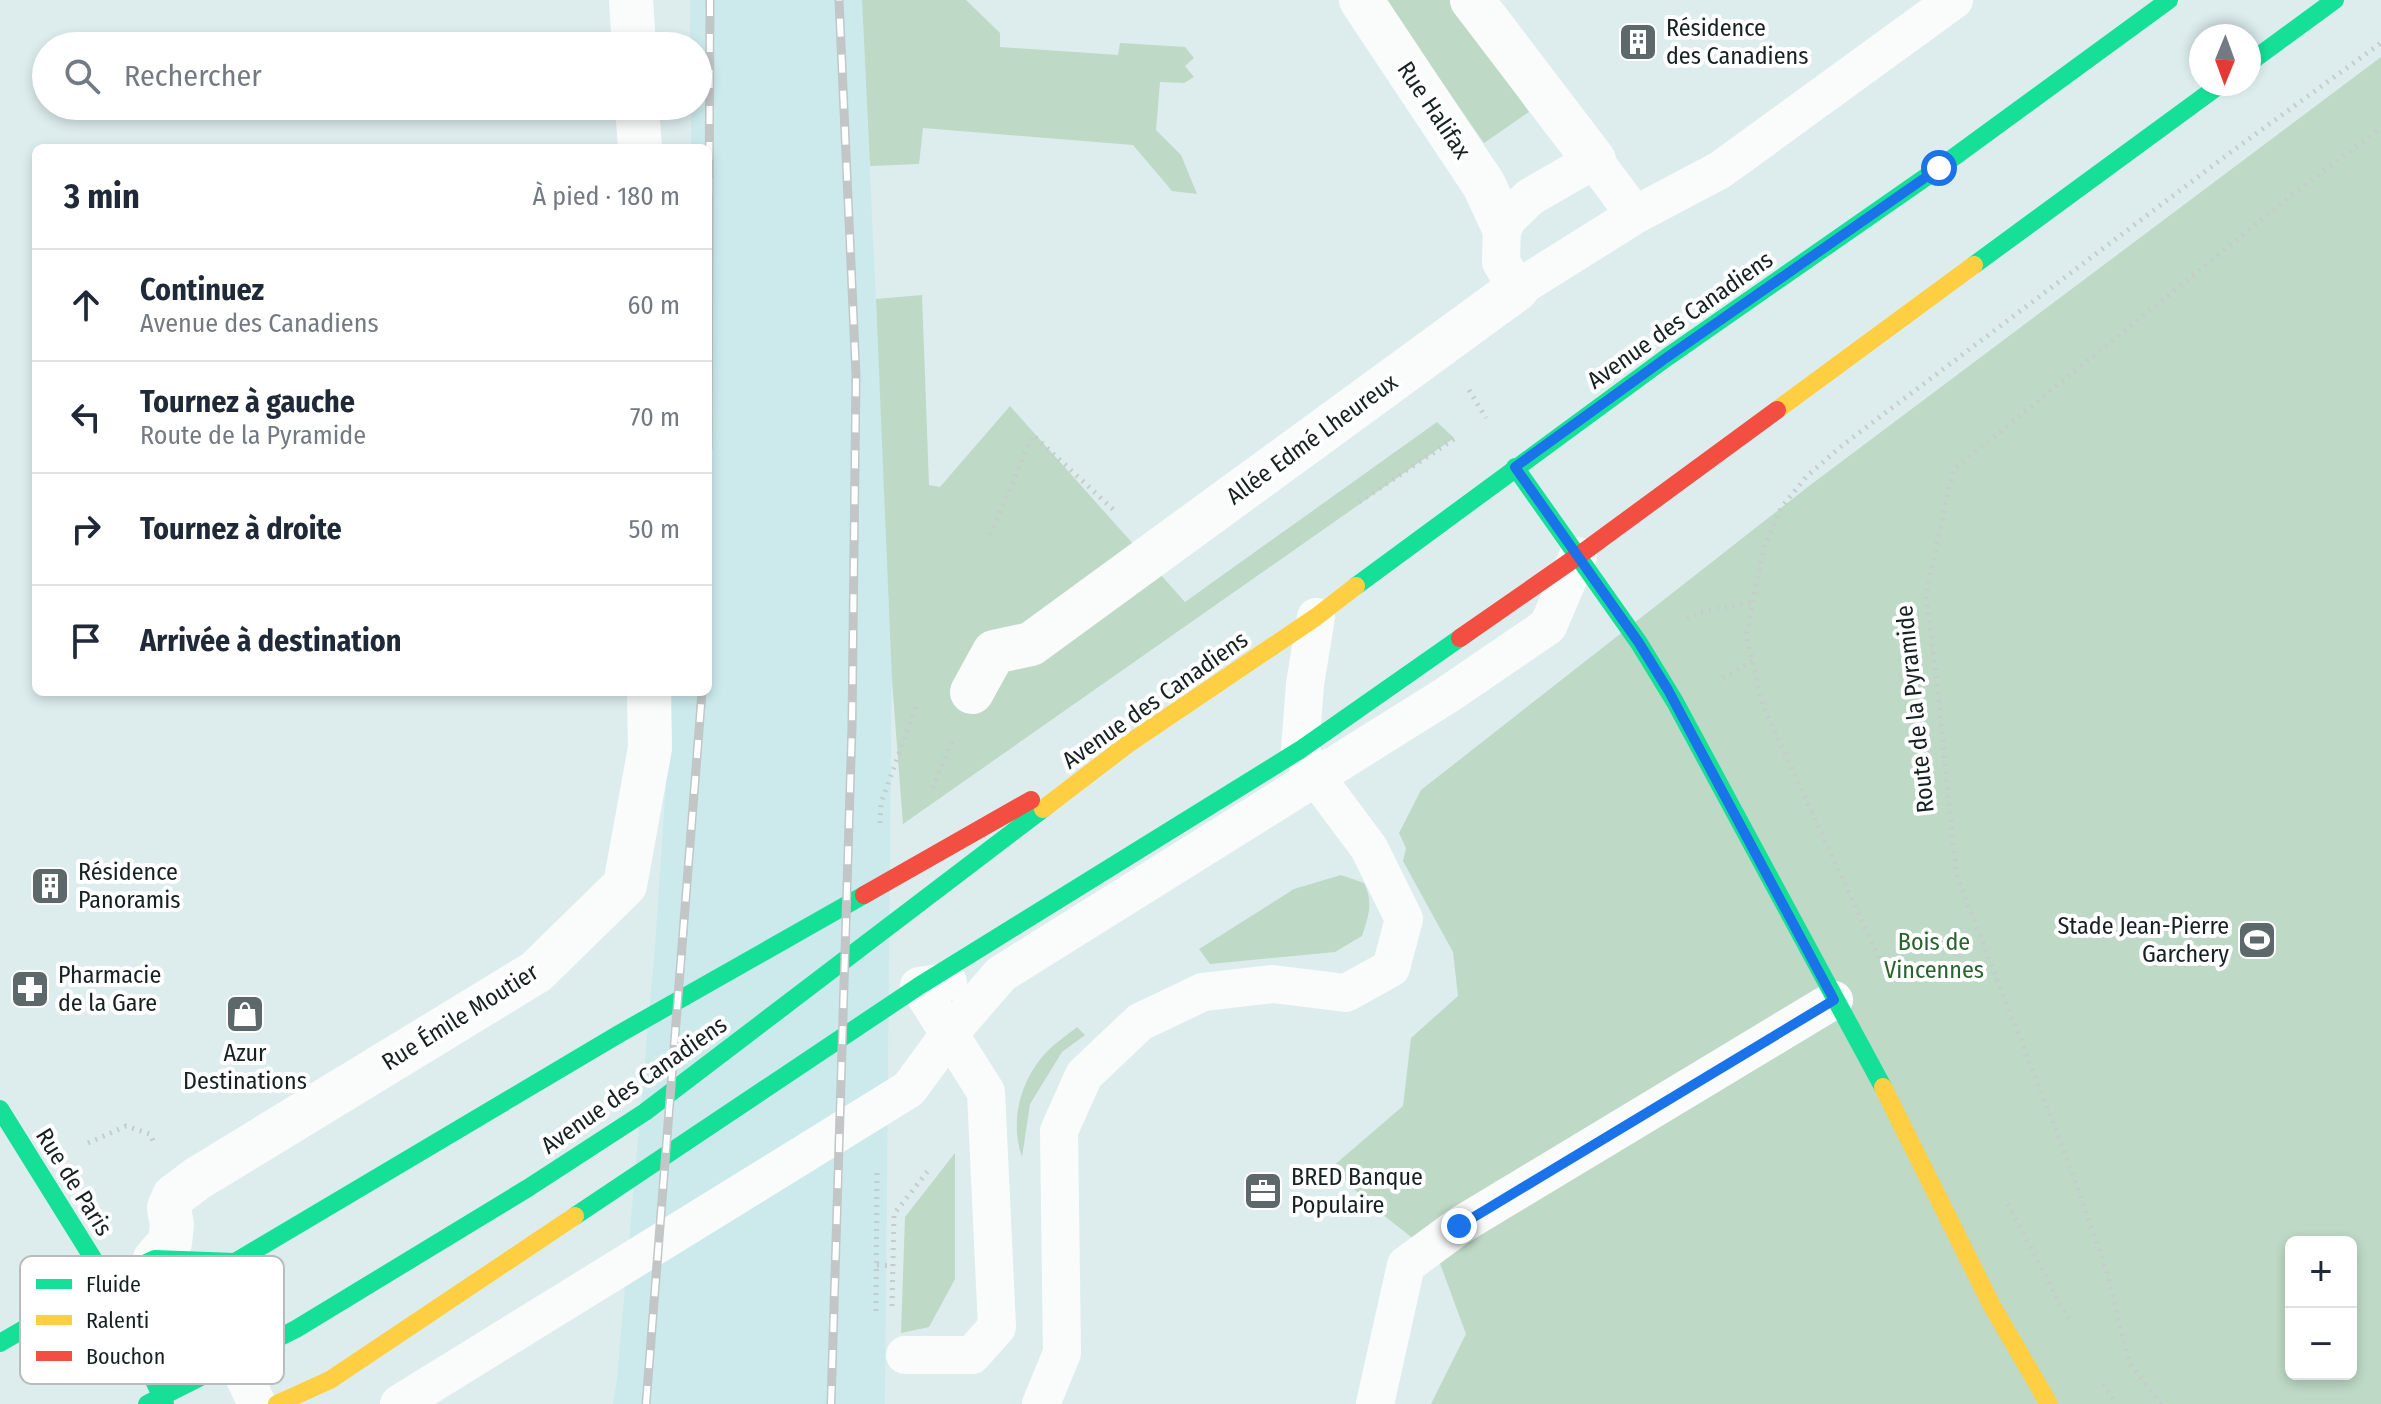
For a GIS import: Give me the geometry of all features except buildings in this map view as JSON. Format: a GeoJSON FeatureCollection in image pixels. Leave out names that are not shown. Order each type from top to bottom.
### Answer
{"type":"FeatureCollection","features":[{"type":"Feature","properties":{"kind":"main road","name":"Avenue des Canadiens"},"geometry":{"type":"LineString","coordinates":[[284,1335],[528,1188],[645,1112],[1128,744],[1316,617],[1515,467],[1939,168],[2169,0]]}},
{"type":"Feature","properties":{"kind":"main road"},"geometry":{"type":"LineString","coordinates":[[2261,54],[2335,0]]}},
{"type":"Feature","properties":{"kind":"main road"},"geometry":{"type":"LineString","coordinates":[[1578,556],[2205,96]]}},
{"type":"Feature","properties":{"kind":"main road"},"geometry":{"type":"LineString","coordinates":[[1515,467],[1639,643],[1675,702],[1894,1106],[1992,1306],[2049,1404]]}},
{"type":"Feature","properties":{"kind":"main road"},"geometry":{"type":"LineString","coordinates":[[245,1256],[619,1034],[1128,744]]}},
{"type":"Feature","properties":{"kind":"main road"},"geometry":{"type":"LineString","coordinates":[[277,1404],[330,1380],[919,986],[1308,763]]}},
{"type":"Feature","properties":{"kind":"main road","name":"Rue de Paris"},"geometry":{"type":"LineString","coordinates":[[0,1109],[91,1256]]}},
{"type":"Feature","properties":{"kind":"main road"},"geometry":{"type":"LineString","coordinates":[[0,1343],[20,1331]]}},
{"type":"Feature","properties":{"kind":"main road","name":"Rue de Paris"},"geometry":{"type":"LineString","coordinates":[[156,1384],[165,1404]]}},
{"type":"Feature","properties":{"kind":"main road","name":"Avenue des Canadiens"},"geometry":{"type":"LineString","coordinates":[[147,1404],[187,1384]]}},
{"type":"Feature","properties":{"kind":"street"},"geometry":{"type":"LineString","coordinates":[[631,0],[633,32]]}},
{"type":"Feature","properties":{"kind":"street","name":"Rue Halifax"},"geometry":{"type":"LineString","coordinates":[[1361,0],[1484,185],[1502,224]]}},
{"type":"Feature","properties":{"kind":"street"},"geometry":{"type":"LineString","coordinates":[[1472,0],[1594,160]]}},
{"type":"Feature","properties":{"kind":"street"},"geometry":{"type":"LineString","coordinates":[[638,120],[640,144]]}},
{"type":"Feature","properties":{"kind":"street","name":"Allée Edmé Lheureux"},"geometry":{"type":"LineString","coordinates":[[972,692],[994,652],[1031,644],[1517,289]]}},
{"type":"Feature","properties":{"kind":"street","name":"Rue Émile Moutier"},"geometry":{"type":"LineString","coordinates":[[158,1256],[170,1242],[172,1225],[169,1208],[174,1196],[536,972],[625,885],[650,748],[649,696]]}},
{"type":"Feature","properties":{"kind":"lane","name":"Allée Edmé Lheureux"},"geometry":{"type":"LineString","coordinates":[[1517,289],[1635,215],[1720,170],[1954,0]]}},
{"type":"Feature","properties":{"kind":"lane"},"geometry":{"type":"LineString","coordinates":[[1517,289],[1501,262],[1502,224],[1530,197],[1594,160],[1635,215]]}},
{"type":"Feature","properties":{"kind":"lane"},"geometry":{"type":"LineString","coordinates":[[399,1404],[909,1089],[950,1033],[1001,974],[1308,763],[1447,695],[1548,626],[1578,556]]}},
{"type":"Feature","properties":{"kind":"lane"},"geometry":{"type":"LineString","coordinates":[[1041,1404],[1062,1353],[1059,1131],[1084,1075],[1140,1022],[1203,992],[1273,984],[1346,993],[1391,968],[1404,919],[1369,848],[1308,763],[1305,684],[1316,617]]}},
{"type":"Feature","properties":{"kind":"lane"},"geometry":{"type":"LineString","coordinates":[[905,1355],[972,1355],[997,1327],[986,1092],[919,986],[1001,974]]}},
{"type":"Feature","properties":{"kind":"lane"},"geometry":{"type":"LineString","coordinates":[[1375,1404],[1406,1265],[1459,1226],[1834,1000]]}},
{"type":"Feature","properties":{"kind":"lane"},"geometry":{"type":"LineString","coordinates":[[248,1384],[257,1404]]}},
{"type":"Feature","properties":{"kind":"path"},"geometry":{"type":"LineString","coordinates":[[1879,959],[1763,706],[1746,634],[1764,547],[1781,508],[1806,477],[1844,444],[2218,161],[2381,43]]}},
{"type":"Feature","properties":{"kind":"path","name":"Route de la Pyramide"},"geometry":{"type":"LineString","coordinates":[[2161,1404],[2129,1362],[2106,1269],[2069,1164],[1956,874],[1926,595],[1953,470],[2293,194],[2381,128]]}},
{"type":"Feature","properties":{"kind":"path"},"geometry":{"type":"LineString","coordinates":[[1474,426],[1487,418]]}},
{"type":"Feature","properties":{"kind":"path"},"geometry":{"type":"LineString","coordinates":[[1359,502],[1461,434]]}},
{"type":"Feature","properties":{"kind":"path"},"geometry":{"type":"LineString","coordinates":[[990,535],[1033,435],[1159,552]]}},
{"type":"Feature","properties":{"kind":"path"},"geometry":{"type":"LineString","coordinates":[[1700,612],[1751,602]]}},
{"type":"Feature","properties":{"kind":"path"},"geometry":{"type":"LineString","coordinates":[[881,803],[918,703]]}},
{"type":"Feature","properties":{"kind":"path"},"geometry":{"type":"LineString","coordinates":[[892,1313],[894,1214],[931,1167]]}},
{"type":"Feature","properties":{"kind":"path"},"geometry":{"type":"LineString","coordinates":[[876,1324],[877,1196]]}},
{"type":"Feature","properties":{"kind":"path"},"geometry":{"type":"LineString","coordinates":[[2006,1200],[2070,1323]]}},
{"type":"Feature","properties":{"kind":"path"},"geometry":{"type":"LineString","coordinates":[[877,1265],[893,1266]]}},
{"type":"Feature","properties":{"kind":"path"},"geometry":{"type":"LineString","coordinates":[[2099,1378],[2116,1404]]}},
{"type":"Feature","properties":{"kind":"shaded area"},"geometry":{"type":"Polygon","coordinates":[[[690,0],[862,0],[892,645],[885,1404],[613,1404],[655,946],[672,696],[712,696],[712,144],[691,144],[691,120],[712,120],[712,32],[690,32],[690,0]]]}},
{"type":"Feature","properties":{"kind":"green space"},"geometry":{"type":"Polygon","coordinates":[[[862,0],[966,0],[1000,33],[1000,47],[1118,55],[1120,43],[1185,47],[1194,58],[1185,66],[1194,77],[1184,83],[1160,82],[1156,130],[1181,155],[1197,194],[1172,191],[1133,145],[923,128],[919,164],[870,166],[862,0]]]}},
{"type":"Feature","properties":{"kind":"green space"},"geometry":{"type":"Polygon","coordinates":[[[1385,0],[1451,0],[1529,112],[1484,143],[1385,0]]]}},
{"type":"Feature","properties":{"kind":"green space","name":"Bois de Vincennes"},"geometry":{"type":"Polygon","coordinates":[[[2381,57],[2381,1404],[1431,1404],[1466,1334],[1438,1258],[1368,1203],[1332,1167],[1403,1106],[1411,1038],[1458,996],[1453,952],[1403,861],[1406,848],[1399,833],[1421,790],[1809,486],[2381,57]]]}},
{"type":"Feature","properties":{"kind":"green space"},"geometry":{"type":"Polygon","coordinates":[[[922,295],[929,485],[940,487],[1010,406],[1185,602],[1437,422],[1454,438],[903,824],[892,681],[876,299],[922,295]]]}},
{"type":"Feature","properties":{"kind":"green space"},"geometry":{"type":"Polygon","coordinates":[[[1341,875],[1364,883],[1369,910],[1362,936],[1335,952],[1210,964],[1199,949],[1294,889],[1341,875]]]}},
{"type":"Feature","properties":{"kind":"green space"},"geometry":{"type":"Polygon","coordinates":[[[1077,1027],[1085,1035],[1062,1052],[1030,1104],[1022,1157],[1017,1117],[1028,1079],[1047,1052],[1077,1027]]]}},
{"type":"Feature","properties":{"kind":"green space"},"geometry":{"type":"Polygon","coordinates":[[[955,1153],[955,1279],[929,1327],[901,1333],[905,1217],[955,1153]]]}},
{"type":"Feature","properties":{"kind":"railway"},"geometry":{"type":"LineString","coordinates":[[710,0],[710,32]]}},
{"type":"Feature","properties":{"kind":"railway"},"geometry":{"type":"LineString","coordinates":[[831,1404],[852,726],[856,375],[839,0]]}},
{"type":"Feature","properties":{"kind":"railway"},"geometry":{"type":"LineString","coordinates":[[709,120],[709,144]]}},
{"type":"Feature","properties":{"kind":"railway"},"geometry":{"type":"LineString","coordinates":[[646,1404],[702,696]]}},
{"type":"Feature","properties":{"kind":"traffic: fast"},"geometry":{"type":"LineString","coordinates":[[1356,586],[1666,358],[1939,168],[2169,0]]}},
{"type":"Feature","properties":{"kind":"traffic: fast"},"geometry":{"type":"LineString","coordinates":[[2261,54],[2335,0]]}},
{"type":"Feature","properties":{"kind":"traffic: fast"},"geometry":{"type":"LineString","coordinates":[[1974,265],[2205,96]]}},
{"type":"Feature","properties":{"kind":"traffic: fast"},"geometry":{"type":"LineString","coordinates":[[1515,467],[1639,643],[1675,702],[1883,1087]]}},
{"type":"Feature","properties":{"kind":"traffic: fast"},"geometry":{"type":"LineString","coordinates":[[575,1216],[919,986],[1300,750],[1460,638]]}},
{"type":"Feature","properties":{"kind":"traffic: fast"},"geometry":{"type":"LineString","coordinates":[[284,1335],[528,1188],[645,1112],[1043,809]]}},
{"type":"Feature","properties":{"kind":"traffic: fast"},"geometry":{"type":"LineString","coordinates":[[245,1256],[619,1034],[864,895]]}},
{"type":"Feature","properties":{"kind":"traffic: fast"},"geometry":{"type":"LineString","coordinates":[[0,1109],[91,1256]]}},
{"type":"Feature","properties":{"kind":"traffic: fast"},"geometry":{"type":"LineString","coordinates":[[0,1343],[20,1331]]}},
{"type":"Feature","properties":{"kind":"traffic: fast"},"geometry":{"type":"LineString","coordinates":[[156,1384],[165,1404]]}},
{"type":"Feature","properties":{"kind":"traffic: fast"},"geometry":{"type":"LineString","coordinates":[[147,1404],[187,1384]]}},
{"type":"Feature","properties":{"kind":"traffic: slow"},"geometry":{"type":"LineString","coordinates":[[1777,410],[1974,265]]}},
{"type":"Feature","properties":{"kind":"traffic: slow"},"geometry":{"type":"LineString","coordinates":[[1043,809],[1128,744],[1316,617],[1356,586]]}},
{"type":"Feature","properties":{"kind":"traffic: slow"},"geometry":{"type":"LineString","coordinates":[[1883,1087],[1992,1306],[2049,1404]]}},
{"type":"Feature","properties":{"kind":"traffic: slow"},"geometry":{"type":"LineString","coordinates":[[277,1404],[330,1380],[575,1216]]}},
{"type":"Feature","properties":{"kind":"traffic: jam"},"geometry":{"type":"LineString","coordinates":[[1460,638],[1777,410]]}},
{"type":"Feature","properties":{"kind":"traffic: jam"},"geometry":{"type":"LineString","coordinates":[[864,895],[1031,800]]}},
{"type":"Feature","properties":{"kind":"place","name":"Résidence des Canadiens"},"geometry":{"type":"Point","coordinates":[1638,42]}},
{"type":"Feature","properties":{"kind":"place","name":"Résidence Panoramis"},"geometry":{"type":"Point","coordinates":[50,886]}},
{"type":"Feature","properties":{"kind":"place","name":"Stade Jean-Pierre Garchery"},"geometry":{"type":"Point","coordinates":[2257,940]}},
{"type":"Feature","properties":{"kind":"place","name":"Pharmacie de la Gare"},"geometry":{"type":"Point","coordinates":[30,989]}},
{"type":"Feature","properties":{"kind":"place","name":"Azur Destinations"},"geometry":{"type":"Point","coordinates":[245,1014]}},
{"type":"Feature","properties":{"kind":"place","name":"BRED Banque Populaire"},"geometry":{"type":"Point","coordinates":[1263,1191]}},
{"type":"Feature","properties":{"kind":"route"},"geometry":{"type":"LineString","coordinates":[[1459,1226],[1834,1000],[1668,690],[1639,643],[1515,467],[1939,168]]}}]}
